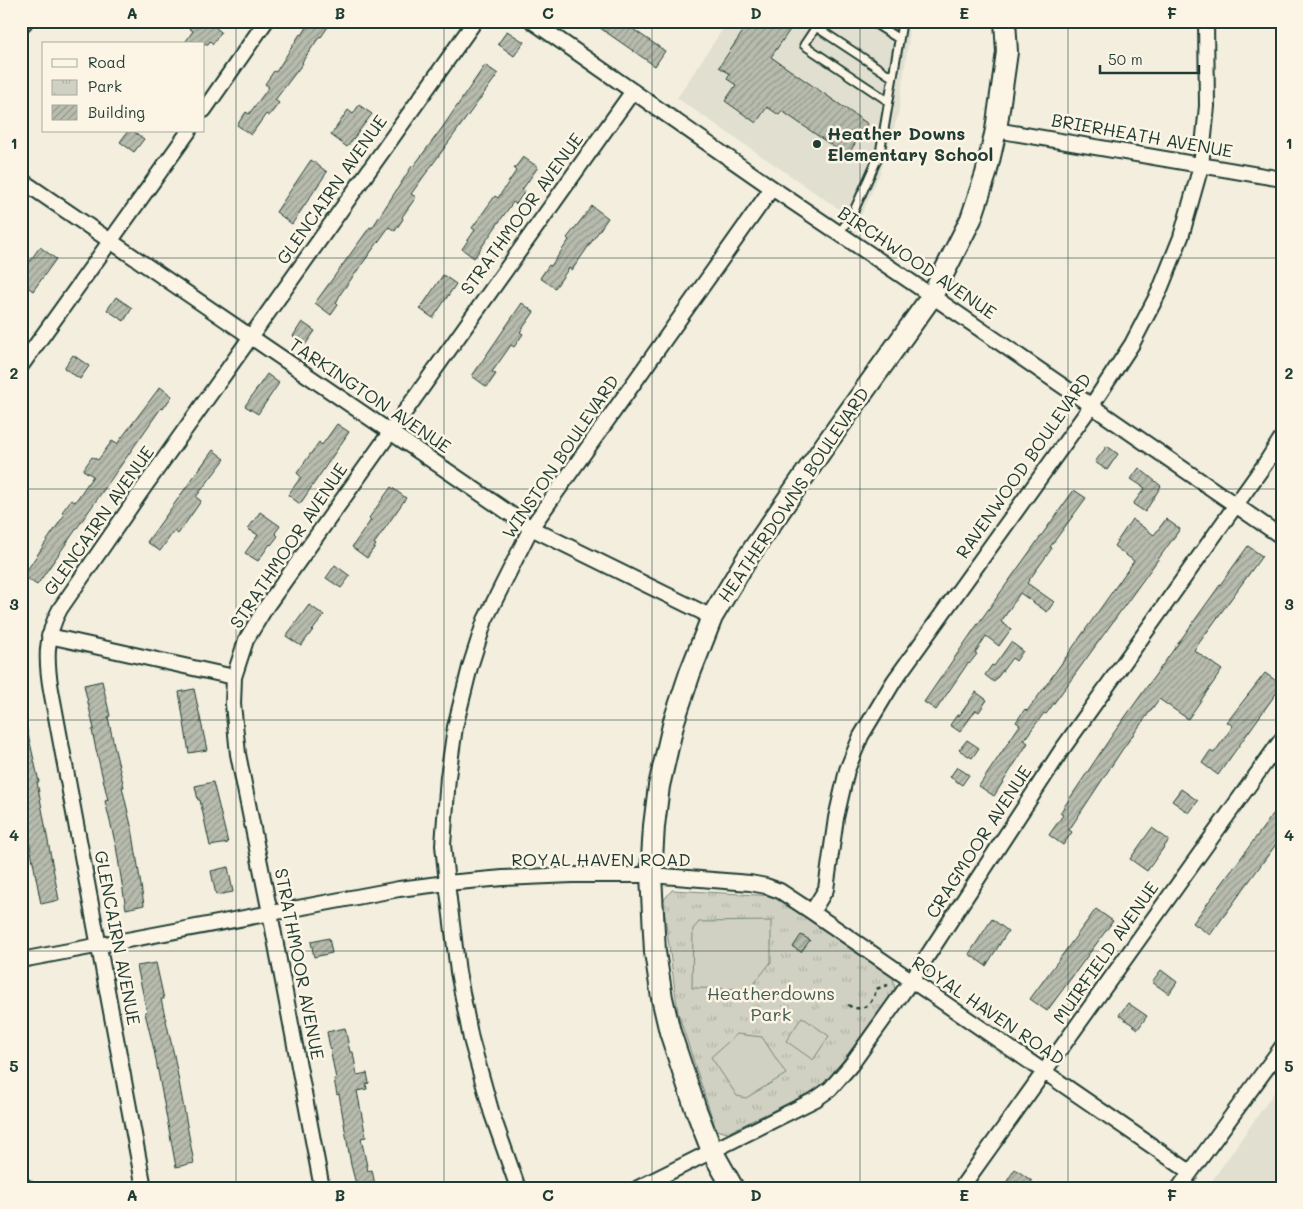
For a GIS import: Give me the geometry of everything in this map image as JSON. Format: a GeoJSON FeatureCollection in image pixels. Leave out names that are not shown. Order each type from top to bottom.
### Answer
{"type":"FeatureCollection","features":[{"type":"Feature","properties":{"kind":"street"},"geometry":{"type":"LineString","coordinates":[[205,109],[266,21]]}},
{"type":"Feature","properties":{"kind":"street","name":"GLENCAIRN AVENUE"},"geometry":{"type":"LineString","coordinates":[[144,1188],[51,690],[47,664],[49,636],[55,618],[69,596],[250,337],[475,21]]}},
{"type":"Feature","properties":{"kind":"street","name":"BIRCHWOOD AVENUE"},"geometry":{"type":"LineString","coordinates":[[532,21],[772,188],[1282,536]]}},
{"type":"Feature","properties":{"kind":"street","name":"HEATHERDOWNS BOULEVARD"},"geometry":{"type":"LineString","coordinates":[[733,1188],[712,1151],[684,1075],[662,998],[655,952],[651,875],[654,826],[659,786],[672,730],[690,673],[712,617],[748,556],[932,296],[971,219],[986,174],[996,130],[1007,52],[1005,21]]}},
{"type":"Feature","properties":{"kind":"street","name":"RAVENWOOD BOULEVARD"},"geometry":{"type":"LineString","coordinates":[[812,912],[826,890],[836,818],[848,770],[861,736],[894,681],[1092,405],[1132,344],[1159,292],[1181,237],[1201,166],[1207,106],[1206,21]]}},
{"type":"Feature","properties":{"kind":"street","name":"STRATHMOOR AVENUE"},"geometry":{"type":"LineString","coordinates":[[322,1188],[238,754],[233,704],[234,677],[246,640],[266,607],[633,92]]}},
{"type":"Feature","properties":{"kind":"street","name":"BRIERHEATH AVENUE"},"geometry":{"type":"LineString","coordinates":[[996,130],[1282,179]]}},
{"type":"Feature","properties":{"kind":"street"},"geometry":{"type":"LineString","coordinates":[[21,366],[188,132]]}},
{"type":"Feature","properties":{"kind":"street","name":"TARKINGTON AVENUE"},"geometry":{"type":"LineString","coordinates":[[21,180],[531,528],[712,617]]}},
{"type":"Feature","properties":{"kind":"street","name":"WINSTON BOULEVARD"},"geometry":{"type":"LineString","coordinates":[[518,1188],[492,1114],[471,1039],[458,972],[446,883],[443,845],[444,810],[457,718],[470,667],[485,620],[531,528],[772,188]]}},
{"type":"Feature","properties":{"kind":"street","name":"CRAGMOOR AVENUE"},"geometry":{"type":"LineString","coordinates":[[638,1188],[816,1099],[830,1089],[851,1065],[911,981],[1061,751],[1265,464],[1282,437]]}},
{"type":"Feature","properties":{"kind":"street"},"geometry":{"type":"LineString","coordinates":[[49,636],[234,677]]}},
{"type":"Feature","properties":{"kind":"street","name":"MUIRFIELD AVENUE"},"geometry":{"type":"LineString","coordinates":[[961,1188],[1282,739]]}},
{"type":"Feature","properties":{"kind":"street","name":"ROYAL HAVEN ROAD"},"geometry":{"type":"LineString","coordinates":[[21,960],[363,895],[446,883],[572,875],[651,875],[750,883],[780,891],[812,912],[1190,1172]]}},
{"type":"Feature","properties":{"kind":"street"},"geometry":{"type":"LineString","coordinates":[[1179,1188],[1282,1047]]}},
{"type":"Feature","properties":{"kind":"street"},"geometry":{"type":"LineString","coordinates":[[21,1184],[27,1188]]}},
{"type":"Feature","properties":{"kind":"lane"},"geometry":{"type":"LineString","coordinates":[[871,21],[899,39]]}},
{"type":"Feature","properties":{"kind":"lane"},"geometry":{"type":"LineString","coordinates":[[839,234],[852,215],[880,153],[899,39],[900,21]]}},
{"type":"Feature","properties":{"kind":"lane"},"geometry":{"type":"LineString","coordinates":[[888,101],[804,44],[816,27],[892,78]]}},
{"type":"Feature","properties":{"kind":"path"},"geometry":{"type":"LineString","coordinates":[[848,1005],[858,1009],[864,1007],[873,1000],[876,989],[892,984]]}},
{"type":"Feature","properties":{"kind":"shaded area","name":"Heather Downs Elementary School"},"geometry":{"type":"Polygon","coordinates":[[[728,21],[907,21],[909,37],[898,115],[880,173],[858,222],[677,98],[728,21]]]}},
{"type":"Feature","properties":{"kind":"shaded area"},"geometry":{"type":"Polygon","coordinates":[[[1282,1081],[1282,1188],[1207,1188],[1282,1081]]]}},
{"type":"Feature","properties":{"kind":"green space","name":"Heatherdowns Park"},"geometry":{"type":"Polygon","coordinates":[[[672,890],[774,896],[893,978],[895,990],[825,1085],[727,1133],[716,1130],[678,1013],[663,901],[672,890]]]}},
{"type":"Feature","properties":{"kind":"green space"},"geometry":{"type":"Polygon","coordinates":[[[771,921],[771,962],[750,989],[692,988],[693,929],[699,922],[771,921]]]}},
{"type":"Feature","properties":{"kind":"green space"},"geometry":{"type":"Polygon","coordinates":[[[802,1017],[829,1036],[813,1060],[786,1041],[802,1017]]]}},
{"type":"Feature","properties":{"kind":"green space"},"geometry":{"type":"Polygon","coordinates":[[[737,1034],[762,1037],[786,1074],[746,1098],[737,1096],[711,1057],[737,1034]]]}},
{"type":"Feature","properties":{"kind":"building"},"geometry":{"type":"Polygon","coordinates":[[[193,21],[218,21],[214,26],[221,32],[213,44],[210,41],[208,44],[205,44],[205,42],[185,42],[193,31],[189,28],[193,21]]]}},
{"type":"Feature","properties":{"kind":"building"},"geometry":{"type":"Polygon","coordinates":[[[311,21],[332,21],[275,100],[279,103],[269,116],[266,114],[251,135],[237,125],[246,112],[249,114],[269,87],[265,84],[274,71],[276,72],[300,34],[302,35],[311,21]]]}},
{"type":"Feature","properties":{"kind":"building"},"geometry":{"type":"Polygon","coordinates":[[[590,21],[621,21],[665,51],[655,66],[590,21]]]}},
{"type":"Feature","properties":{"kind":"building"},"geometry":{"type":"Polygon","coordinates":[[[750,21],[796,21],[771,57],[868,124],[847,156],[782,111],[779,115],[767,107],[756,123],[725,101],[736,85],[727,79],[730,74],[719,67],[750,21]]]}},
{"type":"Feature","properties":{"kind":"building"},"geometry":{"type":"Polygon","coordinates":[[[507,31],[524,42],[514,56],[498,44],[507,31]]]}},
{"type":"Feature","properties":{"kind":"building"},"geometry":{"type":"Polygon","coordinates":[[[485,65],[498,74],[411,194],[416,197],[395,231],[389,227],[341,293],[336,303],[338,305],[331,315],[315,303],[370,227],[372,228],[412,166],[442,128],[485,65]]]}},
{"type":"Feature","properties":{"kind":"building"},"geometry":{"type":"Polygon","coordinates":[[[359,105],[372,114],[347,147],[331,135],[348,110],[353,114],[359,105]]]}},
{"type":"Feature","properties":{"kind":"building"},"geometry":{"type":"Polygon","coordinates":[[[127,132],[134,132],[144,139],[134,152],[120,142],[127,132]]]}},
{"type":"Feature","properties":{"kind":"building"},"geometry":{"type":"Polygon","coordinates":[[[523,157],[538,167],[522,190],[525,191],[516,204],[513,202],[474,258],[462,249],[475,230],[472,228],[495,196],[498,198],[523,157]]]}},
{"type":"Feature","properties":{"kind":"building"},"geometry":{"type":"Polygon","coordinates":[[[311,160],[327,172],[292,224],[276,212],[311,160]]]}},
{"type":"Feature","properties":{"kind":"building"},"geometry":{"type":"Polygon","coordinates":[[[592,206],[608,218],[572,270],[569,268],[555,288],[540,278],[549,265],[551,266],[569,240],[567,238],[592,206]]]}},
{"type":"Feature","properties":{"kind":"building"},"geometry":{"type":"Polygon","coordinates":[[[40,247],[56,259],[33,291],[21,282],[21,273],[40,247]]]}},
{"type":"Feature","properties":{"kind":"building"},"geometry":{"type":"Polygon","coordinates":[[[443,275],[456,284],[433,318],[420,309],[443,275]]]}},
{"type":"Feature","properties":{"kind":"building"},"geometry":{"type":"Polygon","coordinates":[[[116,297],[132,308],[124,321],[107,310],[116,297]]]}},
{"type":"Feature","properties":{"kind":"building"},"geometry":{"type":"Polygon","coordinates":[[[522,303],[534,312],[520,332],[523,334],[514,347],[511,345],[492,372],[496,374],[487,387],[472,376],[522,303]]]}},
{"type":"Feature","properties":{"kind":"building"},"geometry":{"type":"Polygon","coordinates":[[[302,322],[315,331],[305,345],[293,336],[302,322]]]}},
{"type":"Feature","properties":{"kind":"building"},"geometry":{"type":"Polygon","coordinates":[[[73,355],[89,366],[80,379],[64,368],[73,355]]]}},
{"type":"Feature","properties":{"kind":"building"},"geometry":{"type":"Polygon","coordinates":[[[267,374],[279,383],[258,414],[245,406],[267,374]]]}},
{"type":"Feature","properties":{"kind":"building"},"geometry":{"type":"Polygon","coordinates":[[[160,387],[172,396],[163,409],[161,408],[37,585],[23,576],[65,514],[62,512],[71,500],[75,502],[93,476],[83,470],[92,457],[98,460],[112,441],[117,444],[160,387]]]}},
{"type":"Feature","properties":{"kind":"building"},"geometry":{"type":"Polygon","coordinates":[[[337,424],[349,432],[300,504],[288,495],[301,477],[297,473],[319,442],[322,445],[337,424]]]}},
{"type":"Feature","properties":{"kind":"building"},"geometry":{"type":"Polygon","coordinates":[[[1107,446],[1118,454],[1107,470],[1095,462],[1107,446]]]}},
{"type":"Feature","properties":{"kind":"building"},"geometry":{"type":"Polygon","coordinates":[[[213,450],[225,459],[196,497],[201,501],[178,534],[174,531],[160,551],[147,542],[213,450]]]}},
{"type":"Feature","properties":{"kind":"building"},"geometry":{"type":"Polygon","coordinates":[[[1139,468],[1161,486],[1145,512],[1133,504],[1145,488],[1131,479],[1139,468]]]}},
{"type":"Feature","properties":{"kind":"building"},"geometry":{"type":"Polygon","coordinates":[[[391,487],[406,498],[374,544],[376,545],[367,558],[352,547],[371,520],[369,518],[391,487]]]}},
{"type":"Feature","properties":{"kind":"building"},"geometry":{"type":"Polygon","coordinates":[[[1074,490],[1086,498],[1050,547],[1052,548],[1027,583],[1054,602],[1047,612],[1020,593],[1001,622],[1011,629],[999,646],[986,636],[975,653],[977,654],[968,663],[936,710],[924,702],[975,628],[1074,490]]]}},
{"type":"Feature","properties":{"kind":"building"},"geometry":{"type":"Polygon","coordinates":[[[260,512],[280,526],[275,533],[278,536],[258,561],[245,553],[258,535],[248,529],[260,512]]]}},
{"type":"Feature","properties":{"kind":"building"},"geometry":{"type":"Polygon","coordinates":[[[1132,519],[1154,535],[1166,519],[1180,529],[1046,714],[1044,713],[1024,740],[1028,743],[994,796],[979,786],[1020,725],[1016,722],[1042,691],[1134,561],[1114,546],[1132,519]]]}},
{"type":"Feature","properties":{"kind":"building"},"geometry":{"type":"Polygon","coordinates":[[[1248,546],[1262,556],[1194,650],[1222,670],[1188,719],[1159,699],[1122,750],[1069,830],[1072,832],[1063,845],[1049,835],[1063,815],[1060,813],[1113,734],[1248,546]]]}},
{"type":"Feature","properties":{"kind":"building"},"geometry":{"type":"Polygon","coordinates":[[[335,565],[350,576],[341,588],[326,578],[335,565]]]}},
{"type":"Feature","properties":{"kind":"building"},"geometry":{"type":"Polygon","coordinates":[[[309,605],[324,615],[301,646],[286,636],[309,605]]]}},
{"type":"Feature","properties":{"kind":"building"},"geometry":{"type":"Polygon","coordinates":[[[1011,642],[1023,651],[1016,661],[1012,658],[994,682],[985,675],[1011,642]]]}},
{"type":"Feature","properties":{"kind":"building"},"geometry":{"type":"Polygon","coordinates":[[[1265,673],[1282,685],[1218,775],[1202,763],[1210,751],[1214,753],[1233,726],[1227,722],[1265,673]]]}},
{"type":"Feature","properties":{"kind":"building"},"geometry":{"type":"Polygon","coordinates":[[[102,681],[133,834],[144,905],[126,909],[116,846],[105,801],[108,800],[84,685],[102,681]]]}},
{"type":"Feature","properties":{"kind":"building"},"geometry":{"type":"Polygon","coordinates":[[[194,689],[207,750],[189,753],[179,692],[194,689]]]}},
{"type":"Feature","properties":{"kind":"building"},"geometry":{"type":"Polygon","coordinates":[[[976,692],[987,700],[979,712],[976,710],[960,732],[950,725],[976,692]]]}},
{"type":"Feature","properties":{"kind":"building"},"geometry":{"type":"Polygon","coordinates":[[[26,725],[39,782],[37,782],[59,900],[41,904],[21,798],[21,726],[26,725]]]}},
{"type":"Feature","properties":{"kind":"building"},"geometry":{"type":"Polygon","coordinates":[[[967,740],[979,748],[972,758],[959,750],[967,740]]]}},
{"type":"Feature","properties":{"kind":"building"},"geometry":{"type":"Polygon","coordinates":[[[957,767],[969,775],[962,785],[950,777],[957,767]]]}},
{"type":"Feature","properties":{"kind":"building"},"geometry":{"type":"Polygon","coordinates":[[[213,782],[228,843],[210,846],[195,786],[213,782]]]}},
{"type":"Feature","properties":{"kind":"building"},"geometry":{"type":"Polygon","coordinates":[[[1181,789],[1198,801],[1189,813],[1172,801],[1181,789]]]}},
{"type":"Feature","properties":{"kind":"building"},"geometry":{"type":"Polygon","coordinates":[[[1282,802],[1282,836],[1210,935],[1193,923],[1282,802]]]}},
{"type":"Feature","properties":{"kind":"building"},"geometry":{"type":"Polygon","coordinates":[[[1152,828],[1169,840],[1147,871],[1130,859],[1152,828]]]}},
{"type":"Feature","properties":{"kind":"building"},"geometry":{"type":"Polygon","coordinates":[[[228,867],[233,892],[216,895],[211,871],[228,867]]]}},
{"type":"Feature","properties":{"kind":"building"},"geometry":{"type":"Polygon","coordinates":[[[1096,909],[1113,921],[1047,1011],[1030,999],[1096,909]]]}},
{"type":"Feature","properties":{"kind":"building"},"geometry":{"type":"Polygon","coordinates":[[[992,919],[1008,931],[986,966],[969,954],[992,919]]]}},
{"type":"Feature","properties":{"kind":"building"},"geometry":{"type":"Polygon","coordinates":[[[801,935],[810,940],[801,952],[793,947],[801,935]]]}},
{"type":"Feature","properties":{"kind":"building"},"geometry":{"type":"Polygon","coordinates":[[[329,938],[332,953],[314,957],[311,942],[329,938]]]}},
{"type":"Feature","properties":{"kind":"building"},"geometry":{"type":"Polygon","coordinates":[[[156,963],[164,999],[161,999],[174,1055],[194,1163],[176,1167],[137,966],[156,963]]]}},
{"type":"Feature","properties":{"kind":"building"},"geometry":{"type":"Polygon","coordinates":[[[1161,970],[1177,982],[1169,994],[1152,982],[1161,970]]]}},
{"type":"Feature","properties":{"kind":"building"},"geometry":{"type":"Polygon","coordinates":[[[1128,1003],[1147,1016],[1138,1029],[1119,1015],[1128,1003]]]}},
{"type":"Feature","properties":{"kind":"building"},"geometry":{"type":"Polygon","coordinates":[[[345,1028],[350,1052],[353,1052],[357,1075],[367,1073],[369,1083],[366,1084],[367,1089],[357,1091],[366,1137],[361,1138],[368,1171],[372,1170],[375,1185],[360,1188],[357,1188],[351,1165],[327,1032],[345,1028]]]}},
{"type":"Feature","properties":{"kind":"building"},"geometry":{"type":"Polygon","coordinates":[[[1015,1169],[1032,1181],[1028,1188],[1016,1188],[1007,1181],[1015,1169]]]}},
{"type":"Feature","properties":{"kind":"place","name":"Heather Downs Elementary School"},"geometry":{"type":"Point","coordinates":[817,144]}}]}
